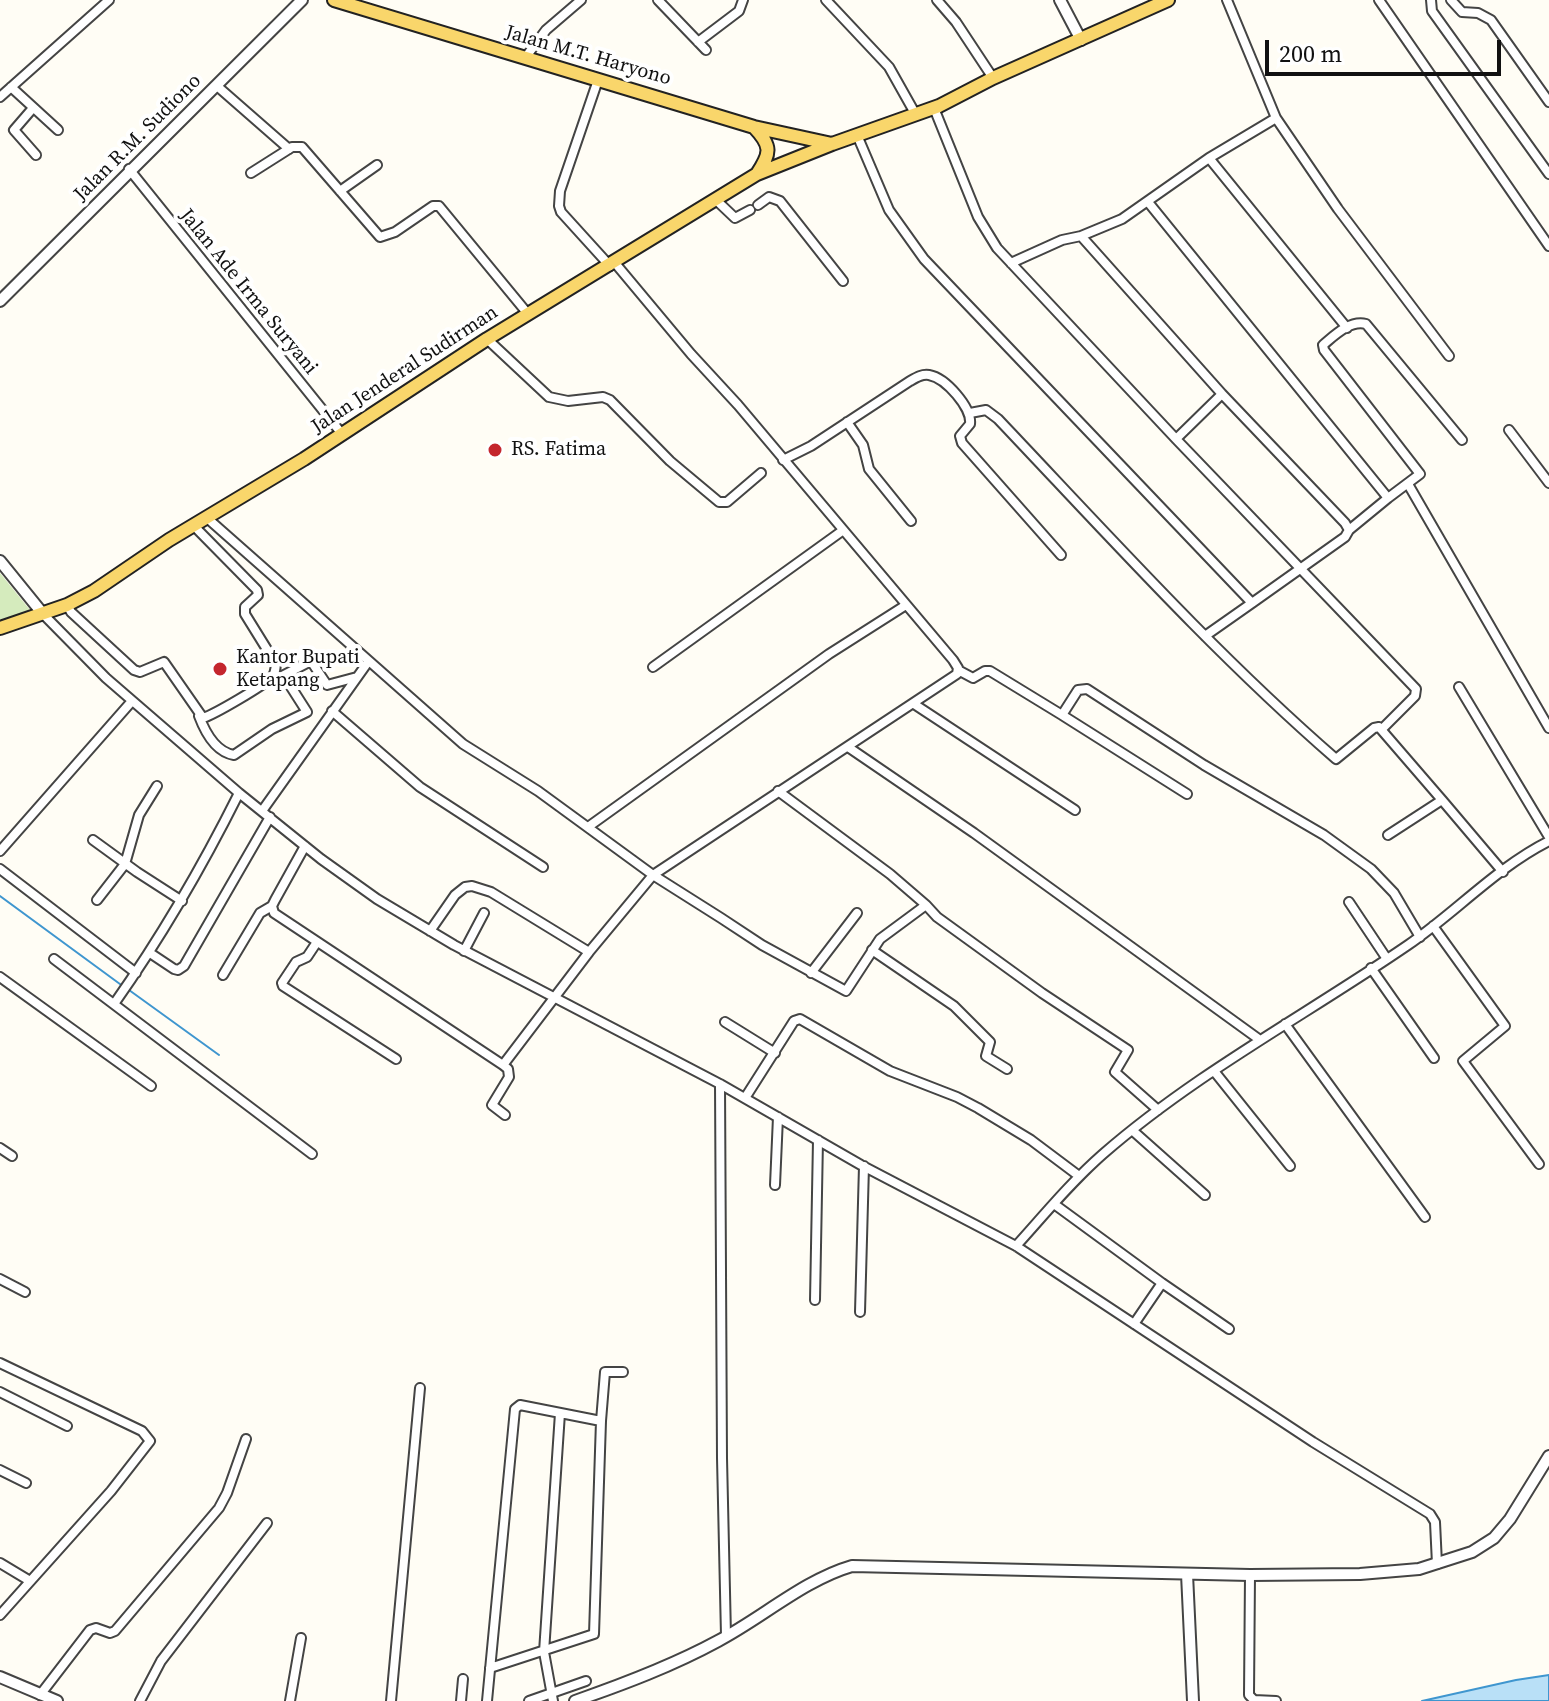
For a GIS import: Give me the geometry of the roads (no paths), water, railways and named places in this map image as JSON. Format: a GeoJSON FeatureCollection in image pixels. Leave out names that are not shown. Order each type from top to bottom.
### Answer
{"type":"FeatureCollection","features":[{"type":"Feature","properties":{"kind":"main road","name":"Jalan M.T. Haryono"},"geometry":{"type":"LineString","coordinates":[[334,0],[754,127],[832,144]]}},
{"type":"Feature","properties":{"kind":"main road","name":"Jalan Jenderal Sudirman"},"geometry":{"type":"LineString","coordinates":[[0,628],[67,605],[94,591],[206,516],[342,434],[487,339],[757,174],[934,108],[993,78],[1168,0]]}},
{"type":"Feature","properties":{"kind":"main road"},"geometry":{"type":"LineString","coordinates":[[754,127],[764,137],[768,151],[757,174]]}},
{"type":"Feature","properties":{"kind":"street"},"geometry":{"type":"LineString","coordinates":[[0,97],[109,0]]}},
{"type":"Feature","properties":{"kind":"street","name":"Jalan R.M. Sudiono"},"geometry":{"type":"LineString","coordinates":[[0,301],[129,169],[302,0]]}},
{"type":"Feature","properties":{"kind":"street"},"geometry":{"type":"LineString","coordinates":[[525,58],[546,30],[581,0]]}},
{"type":"Feature","properties":{"kind":"street"},"geometry":{"type":"LineString","coordinates":[[658,0],[706,50]]}},
{"type":"Feature","properties":{"kind":"street"},"geometry":{"type":"LineString","coordinates":[[698,42],[739,11],[743,0]]}},
{"type":"Feature","properties":{"kind":"street"},"geometry":{"type":"LineString","coordinates":[[826,0],[889,67],[916,115]]}},
{"type":"Feature","properties":{"kind":"street"},"geometry":{"type":"LineString","coordinates":[[937,0],[956,22],[993,78]]}},
{"type":"Feature","properties":{"kind":"street"},"geometry":{"type":"LineString","coordinates":[[1060,0],[1081,40]]}},
{"type":"Feature","properties":{"kind":"street"},"geometry":{"type":"LineString","coordinates":[[1227,0],[1276,118],[1331,199],[1449,356]]}},
{"type":"Feature","properties":{"kind":"street"},"geometry":{"type":"LineString","coordinates":[[1379,0],[1549,246]]}},
{"type":"Feature","properties":{"kind":"street"},"geometry":{"type":"LineString","coordinates":[[1431,0],[1430,7],[1549,174]]}},
{"type":"Feature","properties":{"kind":"street"},"geometry":{"type":"LineString","coordinates":[[1451,0],[1462,12],[1478,13],[1491,20],[1549,102]]}},
{"type":"Feature","properties":{"kind":"street"},"geometry":{"type":"LineString","coordinates":[[598,80],[560,191],[558,203],[565,217],[613,264],[738,405],[958,670],[973,678],[990,671],[1187,794]]}},
{"type":"Feature","properties":{"kind":"street"},"geometry":{"type":"LineString","coordinates":[[217,86],[289,149]]}},
{"type":"Feature","properties":{"kind":"street"},"geometry":{"type":"LineString","coordinates":[[11,87],[58,130]]}},
{"type":"Feature","properties":{"kind":"street"},"geometry":{"type":"LineString","coordinates":[[33,108],[14,130],[36,155]]}},
{"type":"Feature","properties":{"kind":"street"},"geometry":{"type":"LineString","coordinates":[[934,108],[991,240],[1176,439],[1416,689],[1415,696],[1382,729]]}},
{"type":"Feature","properties":{"kind":"street"},"geometry":{"type":"LineString","coordinates":[[1011,263],[1062,240],[1111,225],[1209,158],[1276,118]]}},
{"type":"Feature","properties":{"kind":"street"},"geometry":{"type":"LineString","coordinates":[[857,135],[889,210],[924,259],[1252,603]]}},
{"type":"Feature","properties":{"kind":"street"},"geometry":{"type":"LineString","coordinates":[[251,173],[289,149],[299,147],[306,150],[380,237],[395,232],[433,206],[439,206],[528,314]]}},
{"type":"Feature","properties":{"kind":"street"},"geometry":{"type":"LineString","coordinates":[[1209,158],[1347,328]]}},
{"type":"Feature","properties":{"kind":"street"},"geometry":{"type":"LineString","coordinates":[[340,191],[377,165]]}},
{"type":"Feature","properties":{"kind":"street","name":"Jalan Ade Irma Suryani"},"geometry":{"type":"LineString","coordinates":[[129,169],[342,434]]}},
{"type":"Feature","properties":{"kind":"street"},"geometry":{"type":"LineString","coordinates":[[715,199],[735,218],[769,197],[780,201],[843,281]]}},
{"type":"Feature","properties":{"kind":"street"},"geometry":{"type":"LineString","coordinates":[[1148,202],[1388,498]]}},
{"type":"Feature","properties":{"kind":"street"},"geometry":{"type":"LineString","coordinates":[[1081,236],[1349,530]]}},
{"type":"Feature","properties":{"kind":"street"},"geometry":{"type":"LineString","coordinates":[[1205,636],[1343,539],[1349,530],[1420,473],[1323,348],[1325,344],[1359,322],[1366,324],[1462,440]]}},
{"type":"Feature","properties":{"kind":"street"},"geometry":{"type":"LineString","coordinates":[[487,339],[549,397],[561,401],[603,397],[610,400],[683,473],[719,502],[727,502],[761,473]]}},
{"type":"Feature","properties":{"kind":"street"},"geometry":{"type":"LineString","coordinates":[[783,460],[910,381],[926,375],[941,381],[970,413],[971,422],[961,433],[960,440],[1061,555]]}},
{"type":"Feature","properties":{"kind":"street"},"geometry":{"type":"LineString","coordinates":[[1176,439],[1222,394]]}},
{"type":"Feature","properties":{"kind":"street"},"geometry":{"type":"LineString","coordinates":[[970,413],[986,410],[998,419],[1205,636],[1336,759],[1374,728],[1382,729],[1503,872]]}},
{"type":"Feature","properties":{"kind":"street"},"geometry":{"type":"LineString","coordinates":[[847,422],[863,445],[869,469],[911,521]]}},
{"type":"Feature","properties":{"kind":"street"},"geometry":{"type":"LineString","coordinates":[[1509,430],[1549,483]]}},
{"type":"Feature","properties":{"kind":"street"},"geometry":{"type":"LineString","coordinates":[[1408,484],[1549,728]]}},
{"type":"Feature","properties":{"kind":"street"},"geometry":{"type":"LineString","coordinates":[[206,516],[463,744],[588,827],[653,875],[811,973],[846,991],[889,930],[926,905]]}},
{"type":"Feature","properties":{"kind":"street"},"geometry":{"type":"LineString","coordinates":[[193,525],[257,590],[258,595],[245,607],[245,614],[276,664],[273,676]]}},
{"type":"Feature","properties":{"kind":"street"},"geometry":{"type":"LineString","coordinates":[[653,667],[842,531]]}},
{"type":"Feature","properties":{"kind":"street"},"geometry":{"type":"LineString","coordinates":[[0,561],[43,614],[132,701],[239,793],[367,892],[464,951],[720,1084],[864,1166],[1016,1246],[1313,1442],[1432,1516],[1436,1526],[1437,1564]]}},
{"type":"Feature","properties":{"kind":"street"},"geometry":{"type":"LineString","coordinates":[[67,605],[134,670],[140,672],[164,662],[205,731],[228,754],[234,755],[272,729],[307,712],[284,676]]}},
{"type":"Feature","properties":{"kind":"street"},"geometry":{"type":"LineString","coordinates":[[588,827],[829,654],[906,605]]}},
{"type":"Feature","properties":{"kind":"street"},"geometry":{"type":"LineString","coordinates":[[198,715],[208,717],[273,676],[284,676],[311,661],[327,685],[357,677]]}},
{"type":"Feature","properties":{"kind":"street"},"geometry":{"type":"LineString","coordinates":[[150,953],[174,969],[184,966],[266,814],[332,711],[368,662]]}},
{"type":"Feature","properties":{"kind":"street"},"geometry":{"type":"LineString","coordinates":[[503,1065],[589,952],[653,875],[952,679],[958,670]]}},
{"type":"Feature","properties":{"kind":"street"},"geometry":{"type":"LineString","coordinates":[[1016,1246],[1079,1176],[1158,1110],[1420,937],[1549,839],[1459,687]]}},
{"type":"Feature","properties":{"kind":"street"},"geometry":{"type":"LineString","coordinates":[[1062,715],[1078,690],[1087,689],[1204,765],[1324,835],[1386,883],[1420,937]]}},
{"type":"Feature","properties":{"kind":"street"},"geometry":{"type":"LineString","coordinates":[[0,851],[132,701]]}},
{"type":"Feature","properties":{"kind":"street"},"geometry":{"type":"LineString","coordinates":[[914,704],[1075,810]]}},
{"type":"Feature","properties":{"kind":"street"},"geometry":{"type":"LineString","coordinates":[[332,711],[420,787],[543,867]]}},
{"type":"Feature","properties":{"kind":"street"},"geometry":{"type":"LineString","coordinates":[[848,747],[974,833],[1260,1040]]}},
{"type":"Feature","properties":{"kind":"street"},"geometry":{"type":"LineString","coordinates":[[97,900],[125,864],[139,815],[157,786]]}},
{"type":"Feature","properties":{"kind":"street"},"geometry":{"type":"LineString","coordinates":[[778,791],[890,874],[937,917],[1128,1051],[1115,1072],[1158,1110]]}},
{"type":"Feature","properties":{"kind":"street"},"geometry":{"type":"LineString","coordinates":[[114,1004],[182,901],[239,793]]}},
{"type":"Feature","properties":{"kind":"street"},"geometry":{"type":"LineString","coordinates":[[1388,835],[1442,800]]}},
{"type":"Feature","properties":{"kind":"street"},"geometry":{"type":"LineString","coordinates":[[93,840],[182,901]]}},
{"type":"Feature","properties":{"kind":"street"},"geometry":{"type":"LineString","coordinates":[[223,975],[260,913],[272,906],[305,846]]}},
{"type":"Feature","properties":{"kind":"street"},"geometry":{"type":"LineString","coordinates":[[0,869],[136,973]]}},
{"type":"Feature","properties":{"kind":"street"},"geometry":{"type":"LineString","coordinates":[[430,931],[455,895],[472,886],[491,892],[589,952]]}},
{"type":"Feature","properties":{"kind":"street"},"geometry":{"type":"LineString","coordinates":[[1349,902],[1387,959]]}},
{"type":"Feature","properties":{"kind":"street"},"geometry":{"type":"LineString","coordinates":[[272,906],[276,915],[508,1069],[509,1077],[492,1105],[505,1115]]}},
{"type":"Feature","properties":{"kind":"street"},"geometry":{"type":"LineString","coordinates":[[464,951],[484,913]]}},
{"type":"Feature","properties":{"kind":"street"},"geometry":{"type":"LineString","coordinates":[[811,973],[857,913]]}},
{"type":"Feature","properties":{"kind":"street"},"geometry":{"type":"LineString","coordinates":[[1433,926],[1505,1026],[1463,1061],[1539,1164]]}},
{"type":"Feature","properties":{"kind":"street"},"geometry":{"type":"LineString","coordinates":[[317,942],[307,958],[296,962],[283,986],[396,1059]]}},
{"type":"Feature","properties":{"kind":"street"},"geometry":{"type":"LineString","coordinates":[[872,950],[960,1011],[990,1042],[987,1056],[1007,1069]]}},
{"type":"Feature","properties":{"kind":"street"},"geometry":{"type":"LineString","coordinates":[[54,959],[312,1154]]}},
{"type":"Feature","properties":{"kind":"street"},"geometry":{"type":"LineString","coordinates":[[1371,968],[1434,1058]]}},
{"type":"Feature","properties":{"kind":"street"},"geometry":{"type":"LineString","coordinates":[[0,977],[151,1086]]}},
{"type":"Feature","properties":{"kind":"street"},"geometry":{"type":"LineString","coordinates":[[745,1098],[794,1021],[800,1019],[890,1071],[978,1108],[1031,1140],[1079,1176]]}},
{"type":"Feature","properties":{"kind":"street"},"geometry":{"type":"LineString","coordinates":[[725,1022],[775,1053]]}},
{"type":"Feature","properties":{"kind":"street"},"geometry":{"type":"LineString","coordinates":[[1285,1024],[1425,1217]]}},
{"type":"Feature","properties":{"kind":"street"},"geometry":{"type":"LineString","coordinates":[[1214,1071],[1290,1166]]}},
{"type":"Feature","properties":{"kind":"street"},"geometry":{"type":"LineString","coordinates":[[720,1084],[726,1636]]}},
{"type":"Feature","properties":{"kind":"street"},"geometry":{"type":"LineString","coordinates":[[775,1185],[778,1117]]}},
{"type":"Feature","properties":{"kind":"street"},"geometry":{"type":"LineString","coordinates":[[1132,1130],[1205,1195]]}},
{"type":"Feature","properties":{"kind":"street"},"geometry":{"type":"LineString","coordinates":[[815,1300],[818,1140]]}},
{"type":"Feature","properties":{"kind":"street"},"geometry":{"type":"LineString","coordinates":[[0,1148],[12,1156]]}},
{"type":"Feature","properties":{"kind":"street"},"geometry":{"type":"LineString","coordinates":[[860,1312],[864,1166]]}},
{"type":"Feature","properties":{"kind":"street"},"geometry":{"type":"LineString","coordinates":[[1054,1204],[1229,1329]]}},
{"type":"Feature","properties":{"kind":"street"},"geometry":{"type":"LineString","coordinates":[[0,1279],[25,1292]]}},
{"type":"Feature","properties":{"kind":"street"},"geometry":{"type":"LineString","coordinates":[[1134,1324],[1162,1283]]}},
{"type":"Feature","properties":{"kind":"street"},"geometry":{"type":"LineString","coordinates":[[0,1363],[142,1431],[150,1441],[102,1502],[0,1615]]}},
{"type":"Feature","properties":{"kind":"street"},"geometry":{"type":"LineString","coordinates":[[490,1668],[594,1634],[605,1372],[623,1372]]}},
{"type":"Feature","properties":{"kind":"street"},"geometry":{"type":"LineString","coordinates":[[391,1701],[420,1388]]}},
{"type":"Feature","properties":{"kind":"street"},"geometry":{"type":"LineString","coordinates":[[0,1392],[67,1426]]}},
{"type":"Feature","properties":{"kind":"street"},"geometry":{"type":"LineString","coordinates":[[487,1701],[515,1409],[520,1405],[601,1421]]}},
{"type":"Feature","properties":{"kind":"street"},"geometry":{"type":"LineString","coordinates":[[552,1697],[544,1652],[560,1413]]}},
{"type":"Feature","properties":{"kind":"street"},"geometry":{"type":"LineString","coordinates":[[40,1695],[90,1630],[115,1631],[212,1517],[227,1493],[246,1439]]}},
{"type":"Feature","properties":{"kind":"street"},"geometry":{"type":"LineString","coordinates":[[575,1701],[640,1678],[726,1636],[830,1574],[852,1566],[1250,1575],[1371,1574],[1437,1564],[1472,1552],[1494,1538],[1510,1519],[1549,1456]]}},
{"type":"Feature","properties":{"kind":"street"},"geometry":{"type":"LineString","coordinates":[[0,1470],[26,1483]]}},
{"type":"Feature","properties":{"kind":"street"},"geometry":{"type":"LineString","coordinates":[[140,1701],[161,1661],[267,1523]]}},
{"type":"Feature","properties":{"kind":"street"},"geometry":{"type":"LineString","coordinates":[[0,1563],[30,1581]]}},
{"type":"Feature","properties":{"kind":"street"},"geometry":{"type":"LineString","coordinates":[[1187,1574],[1193,1701]]}},
{"type":"Feature","properties":{"kind":"street"},"geometry":{"type":"LineString","coordinates":[[1250,1575],[1249,1695],[1254,1700],[1276,1701]]}},
{"type":"Feature","properties":{"kind":"street"},"geometry":{"type":"LineString","coordinates":[[290,1701],[301,1638]]}},
{"type":"Feature","properties":{"kind":"street"},"geometry":{"type":"LineString","coordinates":[[0,1677],[57,1701]]}},
{"type":"Feature","properties":{"kind":"street"},"geometry":{"type":"LineString","coordinates":[[461,1701],[463,1679]]}},
{"type":"Feature","properties":{"kind":"street"},"geometry":{"type":"LineString","coordinates":[[529,1701],[552,1697],[586,1681]]}},
{"type":"Feature","properties":{"kind":"water"},"geometry":{"type":"Polygon","coordinates":[[[1549,1675],[1549,1701],[1422,1701],[1516,1680],[1549,1675]]]}},
{"type":"Feature","properties":{"kind":"waterway"},"geometry":{"type":"LineString","coordinates":[[0,896],[124,987]]}},
{"type":"Feature","properties":{"kind":"waterway"},"geometry":{"type":"LineString","coordinates":[[129,990],[219,1055]]}},
{"type":"Feature","properties":{"kind":"place","name":"RS. Fatima"},"geometry":{"type":"Point","coordinates":[495,450]}},
{"type":"Feature","properties":{"kind":"place","name":"Kantor Bupati Ketapang"},"geometry":{"type":"Point","coordinates":[220,669]}}]}
